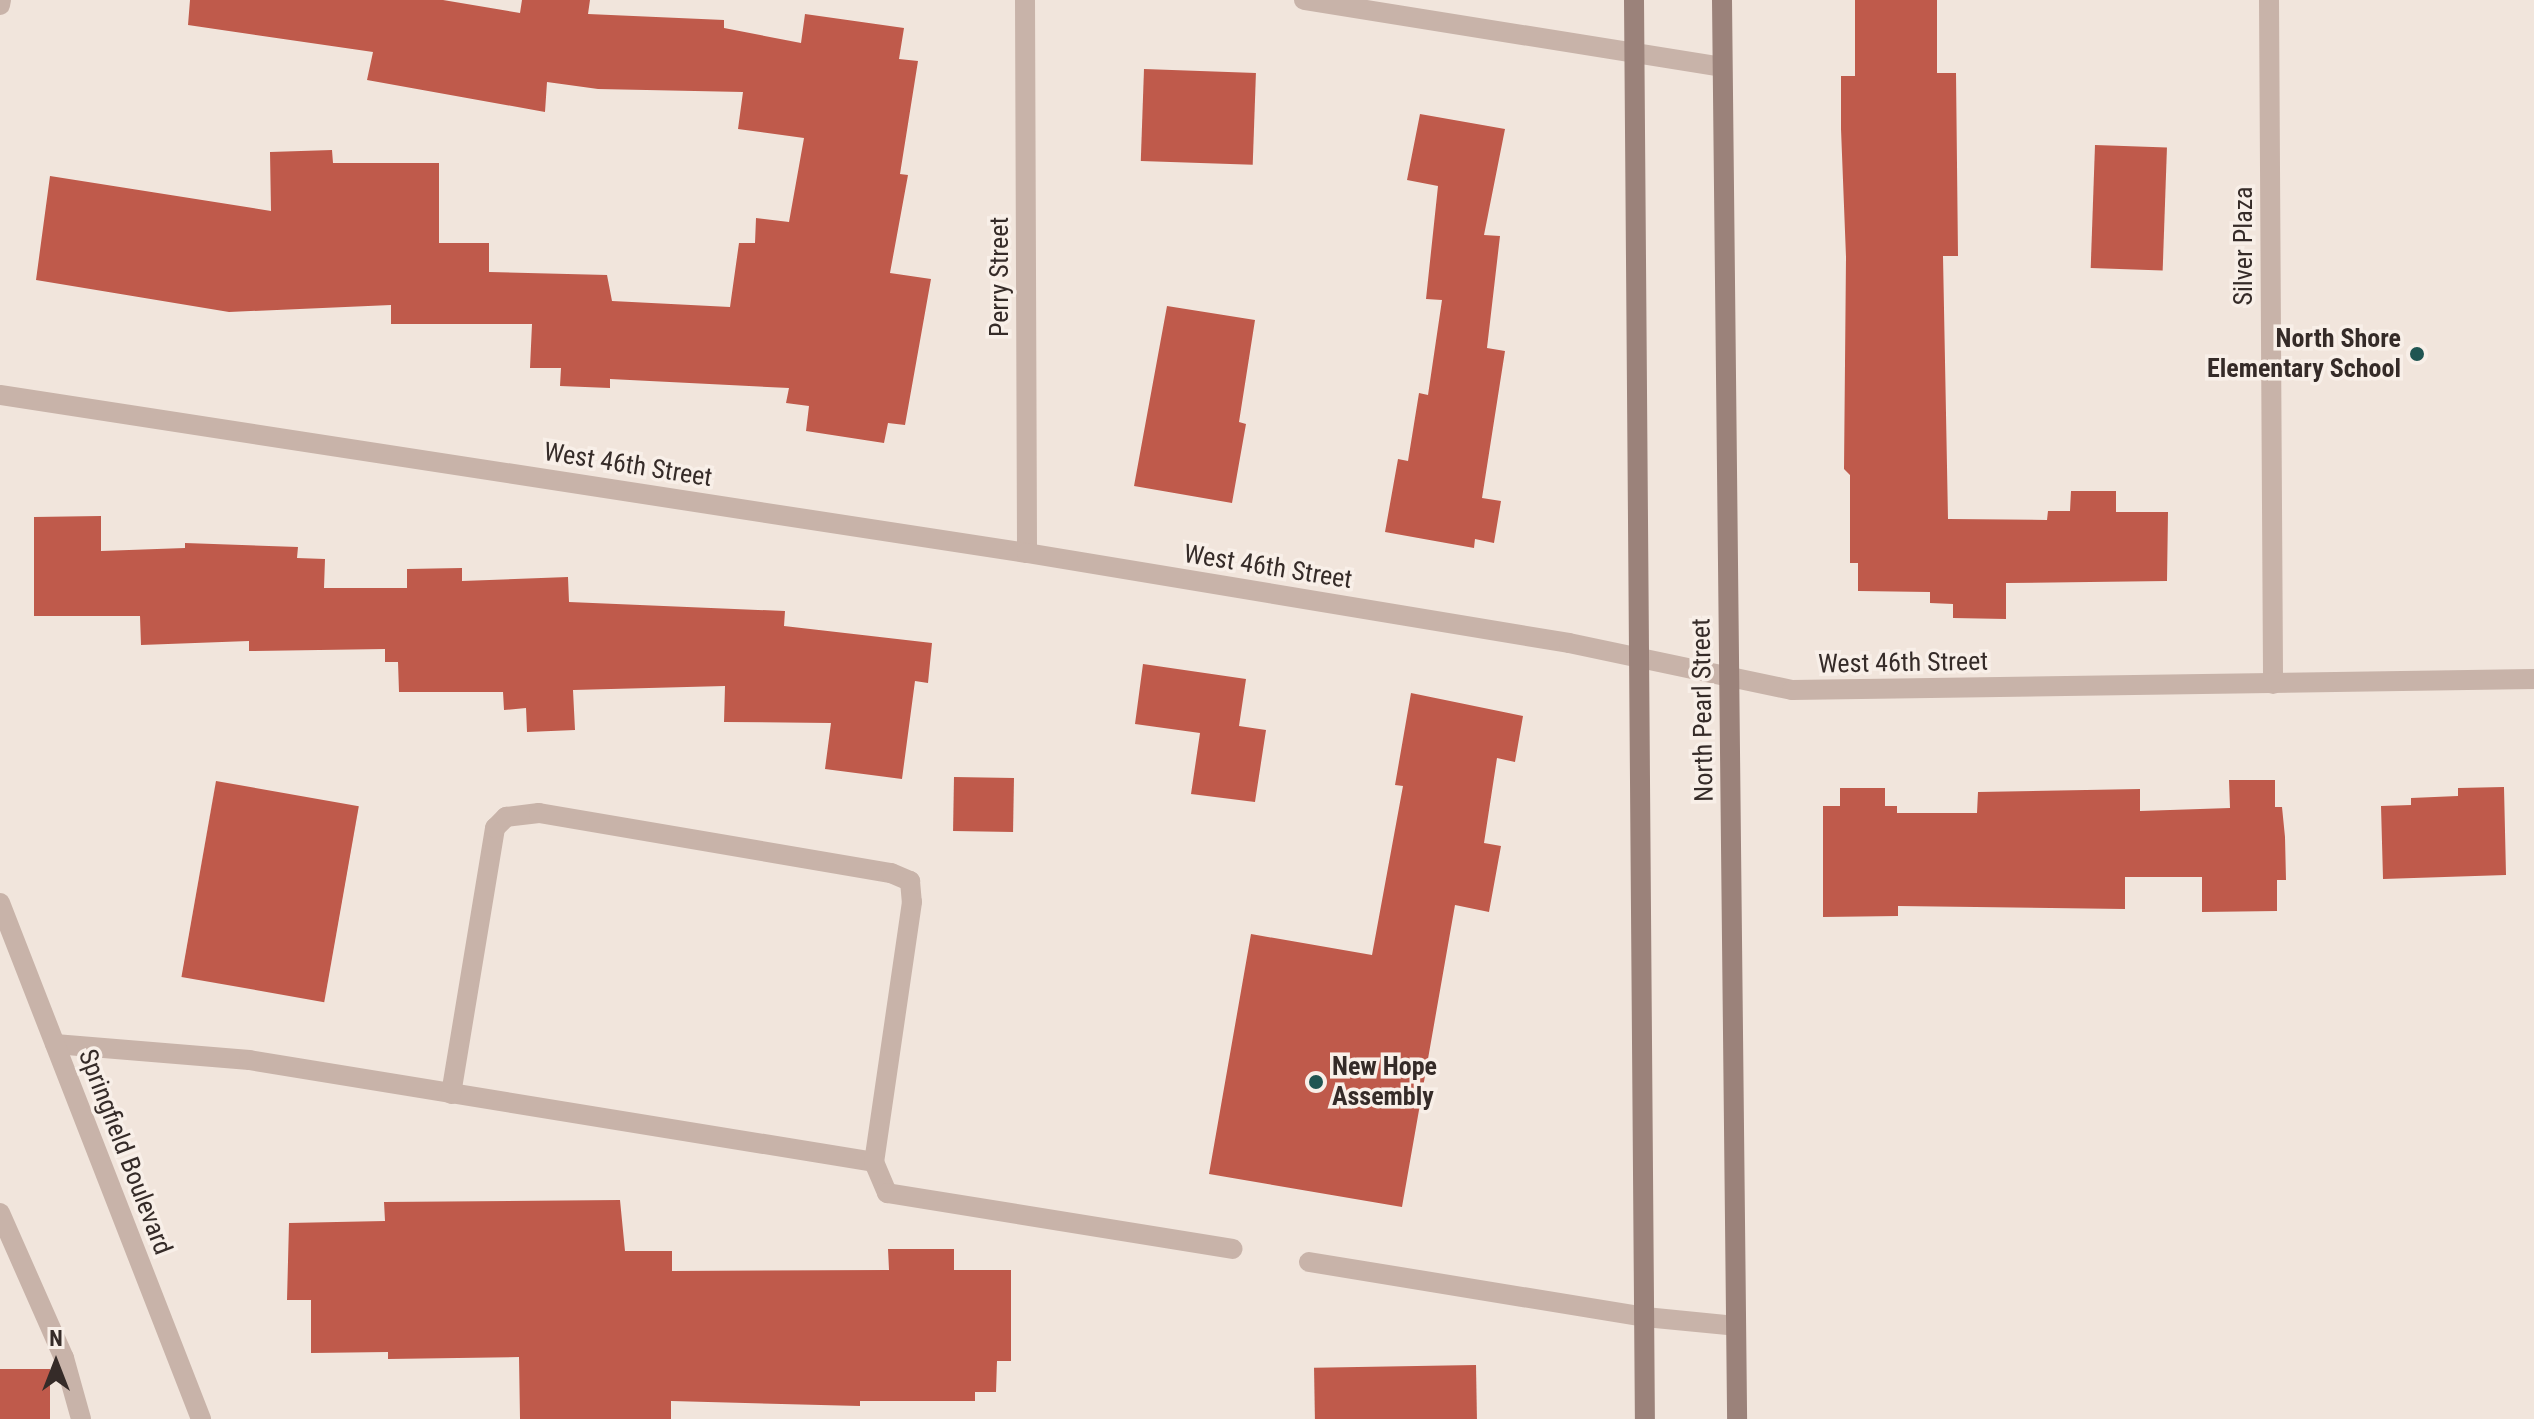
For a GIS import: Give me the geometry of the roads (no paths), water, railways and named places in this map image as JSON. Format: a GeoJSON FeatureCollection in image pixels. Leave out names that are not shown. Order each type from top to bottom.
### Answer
{"type":"FeatureCollection","features":[{"type":"Feature","properties":{"kind":"street","name":"Perry Street"},"geometry":{"type":"LineString","coordinates":[[1025,0],[1027,553]]}},
{"type":"Feature","properties":{"kind":"street"},"geometry":{"type":"LineString","coordinates":[[1304,0],[1722,67]]}},
{"type":"Feature","properties":{"kind":"street"},"geometry":{"type":"LineString","coordinates":[[1634,0],[1645,1419]]}},
{"type":"Feature","properties":{"kind":"street","name":"North Pearl Street"},"geometry":{"type":"LineString","coordinates":[[1722,0],[1737,1419]]}},
{"type":"Feature","properties":{"kind":"street","name":"Silver Plaza"},"geometry":{"type":"LineString","coordinates":[[2269,0],[2273,684]]}},
{"type":"Feature","properties":{"kind":"street","name":"West 46th Street"},"geometry":{"type":"LineString","coordinates":[[0,395],[1027,553],[1639,656],[1792,690],[2534,679]]}},
{"type":"Feature","properties":{"kind":"street"},"geometry":{"type":"LineString","coordinates":[[451,1094],[495,828],[506,817],[539,813],[891,873],[910,881],[912,902],[874,1162],[887,1193],[1232,1249]]}},
{"type":"Feature","properties":{"kind":"street","name":"Springfield Boulevard"},"geometry":{"type":"LineString","coordinates":[[0,903],[6,939],[55,1044],[201,1419]]}},
{"type":"Feature","properties":{"kind":"street"},"geometry":{"type":"LineString","coordinates":[[55,1044],[249,1060],[874,1162]]}},
{"type":"Feature","properties":{"kind":"street"},"geometry":{"type":"LineString","coordinates":[[0,1213],[64,1358],[81,1419]]}},
{"type":"Feature","properties":{"kind":"street"},"geometry":{"type":"LineString","coordinates":[[1309,1262],[1645,1317],[1736,1326]]}},
{"type":"Feature","properties":{"kind":"place","name":"North Shore Elementary School"},"geometry":{"type":"Point","coordinates":[2417,354]}},
{"type":"Feature","properties":{"kind":"place","name":"New Hope Assembly"},"geometry":{"type":"Point","coordinates":[1316,1082]}}]}
